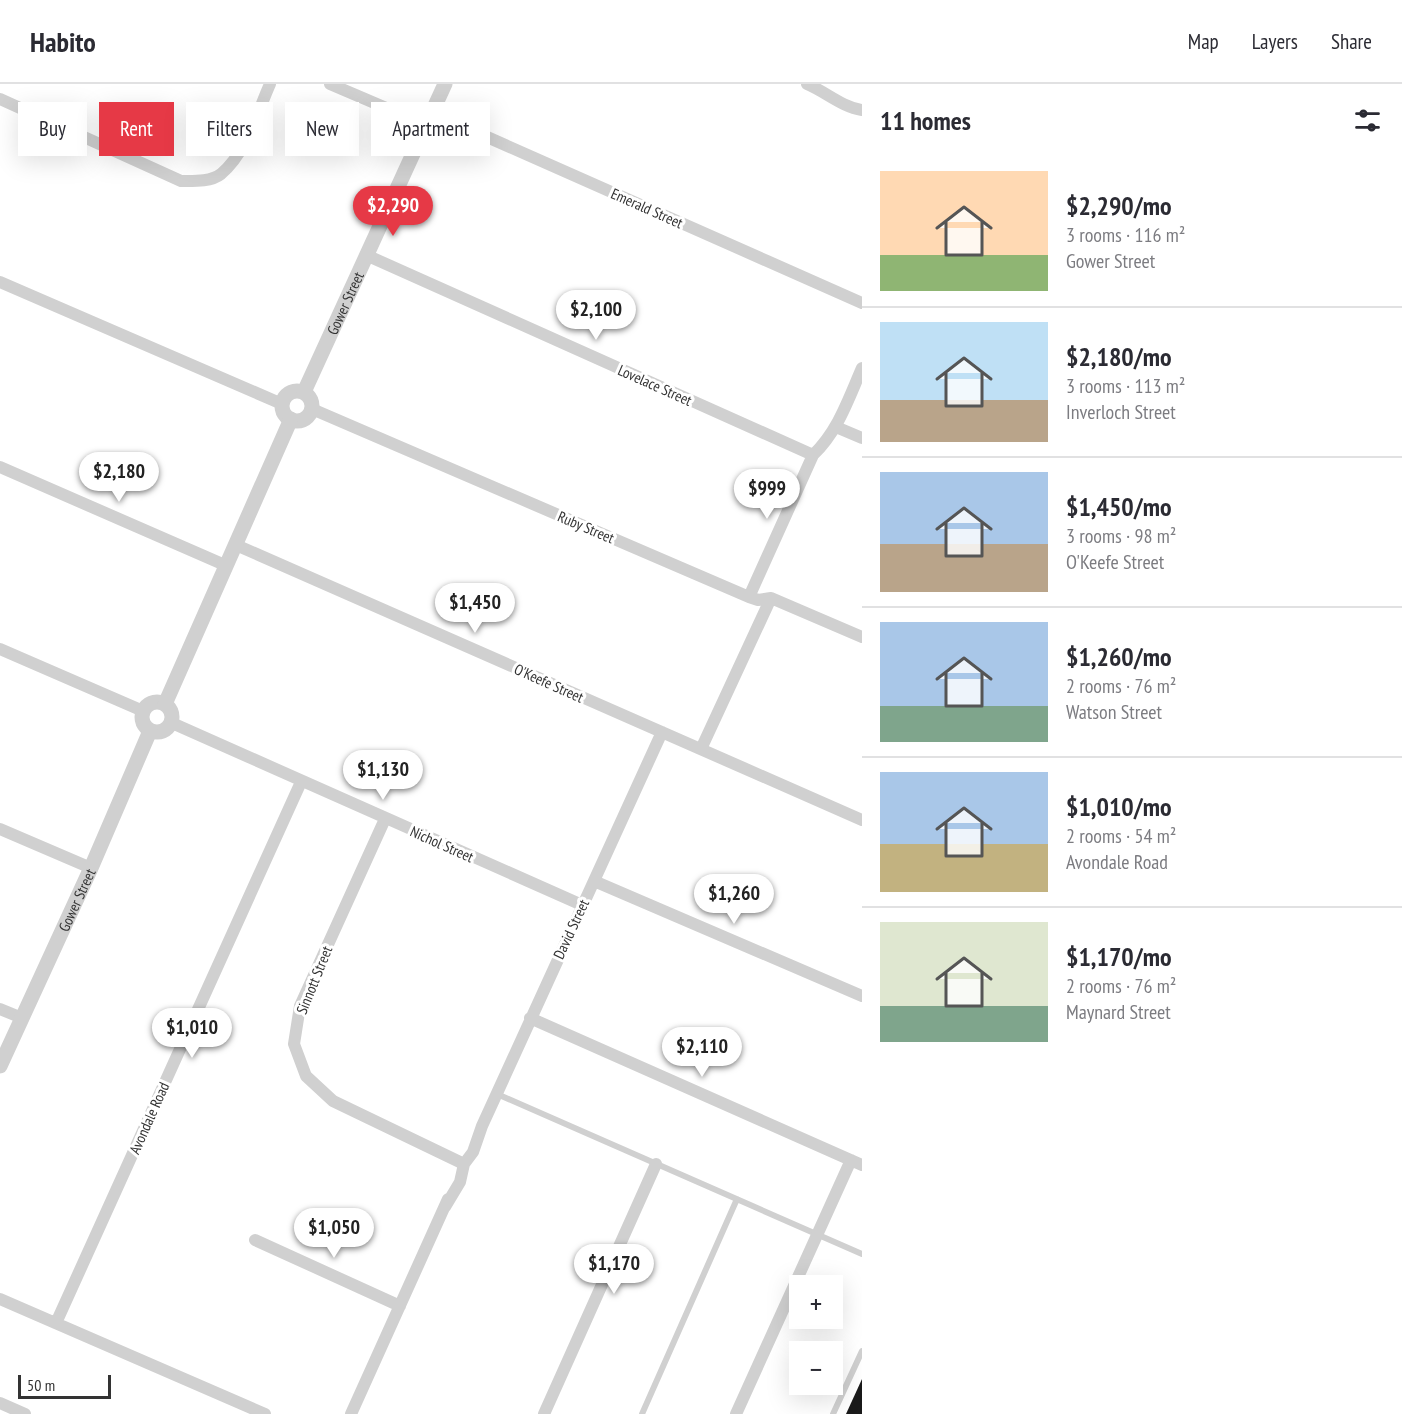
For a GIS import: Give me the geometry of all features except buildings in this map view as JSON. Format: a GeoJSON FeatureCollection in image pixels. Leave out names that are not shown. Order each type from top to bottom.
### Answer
{"type":"FeatureCollection","features":[{"type":"Feature","properties":{"kind":"street"},"geometry":{"type":"LineString","coordinates":[[0,99],[181,182],[200,181],[220,175],[240,151],[270,84]]}},
{"type":"Feature","properties":{"kind":"street","name":"Emerald Street"},"geometry":{"type":"LineString","coordinates":[[330,84],[381,102]]}},
{"type":"Feature","properties":{"kind":"street","name":"Gower Street"},"geometry":{"type":"LineString","coordinates":[[437,102],[445,84]]}},
{"type":"Feature","properties":{"kind":"street"},"geometry":{"type":"LineString","coordinates":[[807,84],[829,94],[836,100],[862,110]]}},
{"type":"Feature","properties":{"kind":"street"},"geometry":{"type":"LineString","coordinates":[[829,94],[839,94],[862,103]]}},
{"type":"Feature","properties":{"kind":"street","name":"Emerald Street"},"geometry":{"type":"LineString","coordinates":[[490,145],[862,303]]}},
{"type":"Feature","properties":{"kind":"street","name":"Gower Street"},"geometry":{"type":"LineString","coordinates":[[304,392],[413,156]]}},
{"type":"Feature","properties":{"kind":"street","name":"Lovelace Street"},"geometry":{"type":"LineString","coordinates":[[366,255],[813,455]]}},
{"type":"Feature","properties":{"kind":"street"},"geometry":{"type":"LineString","coordinates":[[0,282],[282,404]]}},
{"type":"Feature","properties":{"kind":"street"},"geometry":{"type":"LineString","coordinates":[[749,597],[813,455],[836,427],[862,368]]}},
{"type":"Feature","properties":{"kind":"street"},"geometry":{"type":"LineString","coordinates":[[293,391],[304,392],[311,399],[312,409],[310,414],[302,420],[291,419],[284,413],[282,404],[293,391]]}},
{"type":"Feature","properties":{"kind":"street","name":"Ruby Street"},"geometry":{"type":"LineString","coordinates":[[312,409],[749,597],[759,600],[771,598],[862,637]]}},
{"type":"Feature","properties":{"kind":"street"},"geometry":{"type":"LineString","coordinates":[[165,704],[291,419]]}},
{"type":"Feature","properties":{"kind":"street"},"geometry":{"type":"LineString","coordinates":[[836,427],[862,438]]}},
{"type":"Feature","properties":{"kind":"street"},"geometry":{"type":"LineString","coordinates":[[0,467],[227,566]]}},
{"type":"Feature","properties":{"kind":"street","name":"O'Keefe Street"},"geometry":{"type":"LineString","coordinates":[[236,545],[862,820]]}},
{"type":"Feature","properties":{"kind":"street"},"geometry":{"type":"LineString","coordinates":[[701,749],[771,598]]}},
{"type":"Feature","properties":{"kind":"street"},"geometry":{"type":"LineString","coordinates":[[0,649],[143,711]]}},
{"type":"Feature","properties":{"kind":"street"},"geometry":{"type":"LineString","coordinates":[[154,702],[165,704],[172,711],[172,723],[163,732],[150,731],[143,723],[143,711],[147,705],[154,702]]}},
{"type":"Feature","properties":{"kind":"street","name":"Nichol Street"},"geometry":{"type":"LineString","coordinates":[[172,723],[582,905]]}},
{"type":"Feature","properties":{"kind":"street","name":"Gower Street"},"geometry":{"type":"LineString","coordinates":[[0,1066],[91,868],[150,731]]}},
{"type":"Feature","properties":{"kind":"street","name":"David Street"},"geometry":{"type":"LineString","coordinates":[[351,1414],[445,1207],[460,1182],[461,1162],[476,1147],[482,1126],[530,1018],[662,732]]}},
{"type":"Feature","properties":{"kind":"street","name":"Avondale Road"},"geometry":{"type":"LineString","coordinates":[[56,1323],[301,782]]}},
{"type":"Feature","properties":{"kind":"street","name":"Sinnott Street"},"geometry":{"type":"LineString","coordinates":[[385,819],[300,1006],[294,1044],[306,1076],[333,1101],[461,1162]]}},
{"type":"Feature","properties":{"kind":"street"},"geometry":{"type":"LineString","coordinates":[[0,829],[91,868]]}},
{"type":"Feature","properties":{"kind":"street"},"geometry":{"type":"LineString","coordinates":[[594,882],[862,996]]}},
{"type":"Feature","properties":{"kind":"street"},"geometry":{"type":"LineString","coordinates":[[0,1009],[22,1018]]}},
{"type":"Feature","properties":{"kind":"street"},"geometry":{"type":"LineString","coordinates":[[530,1018],[857,1162],[818,1233],[736,1414]]}},
{"type":"Feature","properties":{"kind":"street"},"geometry":{"type":"LineString","coordinates":[[544,1414],[656,1164]]}},
{"type":"Feature","properties":{"kind":"street"},"geometry":{"type":"LineString","coordinates":[[255,1240],[400,1306]]}},
{"type":"Feature","properties":{"kind":"street"},"geometry":{"type":"LineString","coordinates":[[0,1299],[265,1414]]}},
{"type":"Feature","properties":{"kind":"street"},"geometry":{"type":"LineString","coordinates":[[0,1403],[26,1414]]}},
{"type":"Feature","properties":{"kind":"lane"},"geometry":{"type":"LineString","coordinates":[[497,1093],[862,1254]]}},
{"type":"Feature","properties":{"kind":"lane"},"geometry":{"type":"LineString","coordinates":[[642,1414],[737,1199]]}},
{"type":"Feature","properties":{"kind":"lane"},"geometry":{"type":"LineString","coordinates":[[833,1414],[862,1351]]}}]}
